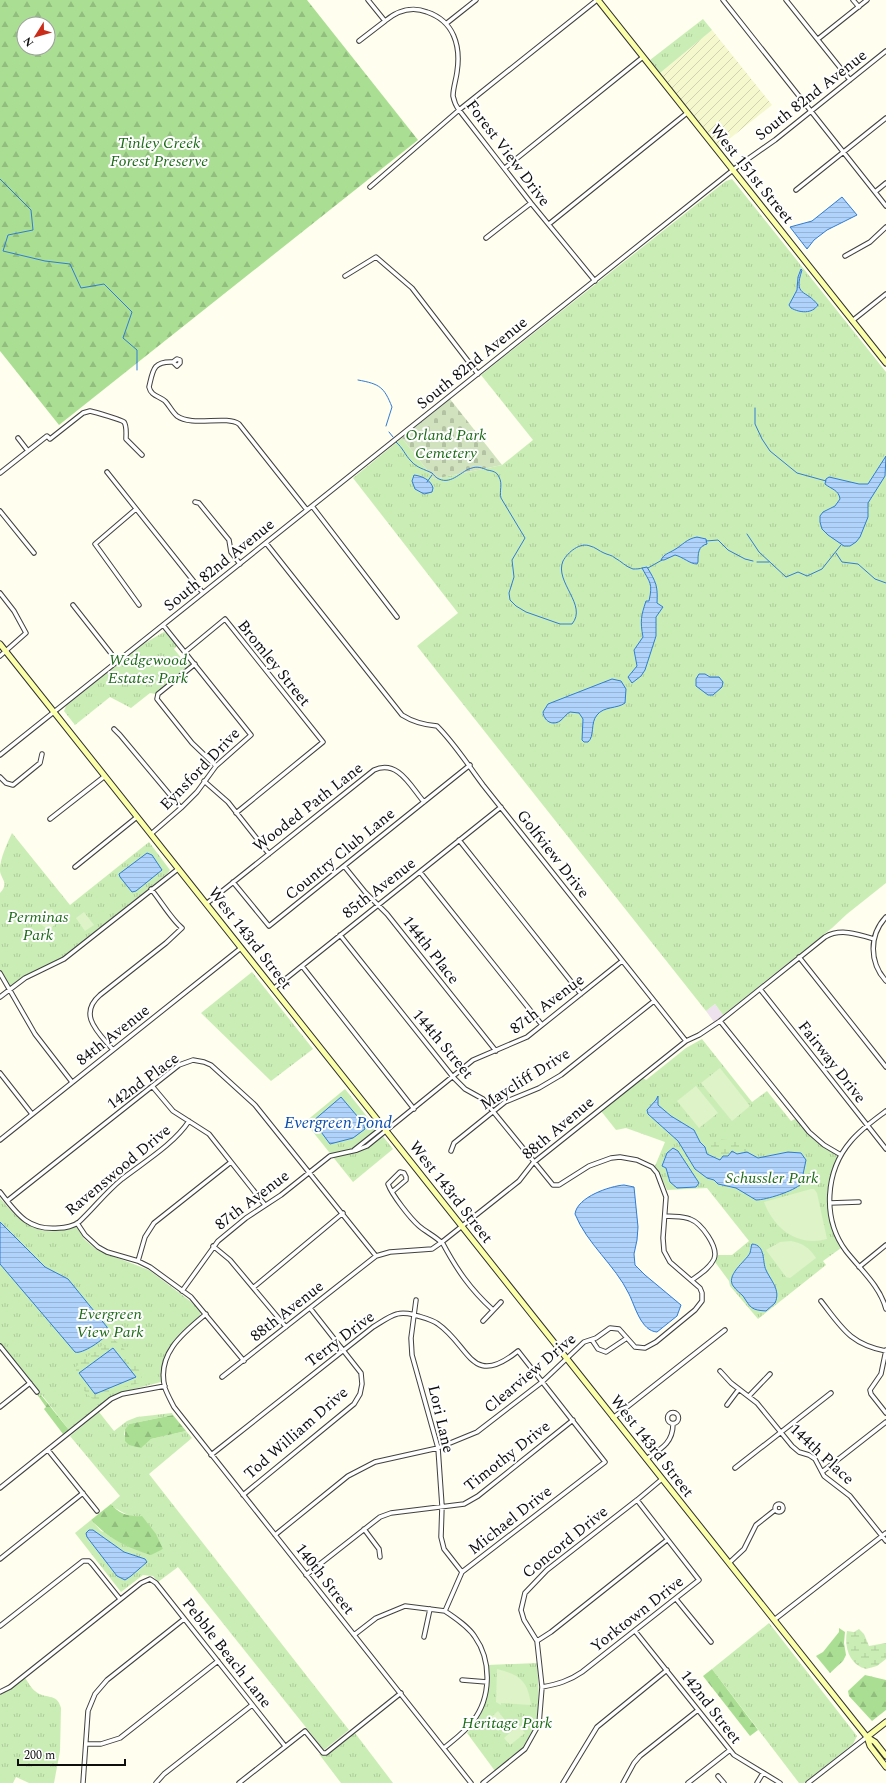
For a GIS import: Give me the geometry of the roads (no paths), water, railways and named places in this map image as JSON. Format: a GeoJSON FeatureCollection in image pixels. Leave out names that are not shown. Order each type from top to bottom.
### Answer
{"type":"FeatureCollection","features":[{"type":"Feature","properties":{"kind":"main road","name":"West 151st Street"},"geometry":{"type":"LineString","coordinates":[[597,0],[886,363]]}},
{"type":"Feature","properties":{"kind":"main road","name":"West 143rd Street"},"geometry":{"type":"LineString","coordinates":[[0,644],[867,1737],[875,1742],[886,1756]]}},
{"type":"Feature","properties":{"kind":"main road"},"geometry":{"type":"LineString","coordinates":[[867,1737],[886,1722]]}},
{"type":"Feature","properties":{"kind":"main road","name":"West 143rd Street"},"geometry":{"type":"LineString","coordinates":[[867,1737],[870,1746],[886,1767]]}},
{"type":"Feature","properties":{"kind":"street"},"geometry":{"type":"LineString","coordinates":[[368,0],[385,21]]}},
{"type":"Feature","properties":{"kind":"street"},"geometry":{"type":"LineString","coordinates":[[359,41],[385,21],[403,11],[416,9],[430,13],[446,23],[476,0]]}},
{"type":"Feature","properties":{"kind":"street"},"geometry":{"type":"LineString","coordinates":[[370,187],[390,168],[459,110],[597,0]]}},
{"type":"Feature","properties":{"kind":"street"},"geometry":{"type":"LineString","coordinates":[[723,0],[886,206]]}},
{"type":"Feature","properties":{"kind":"street"},"geometry":{"type":"LineString","coordinates":[[786,0],[850,80]]}},
{"type":"Feature","properties":{"kind":"street"},"geometry":{"type":"LineString","coordinates":[[853,0],[859,7]]}},
{"type":"Feature","properties":{"kind":"street"},"geometry":{"type":"LineString","coordinates":[[818,39],[867,0]]}},
{"type":"Feature","properties":{"kind":"street","name":"Forest View Drive"},"geometry":{"type":"LineString","coordinates":[[446,23],[454,36],[458,53],[453,96],[459,110],[505,168],[530,203],[595,281]]}},
{"type":"Feature","properties":{"kind":"street","name":"South 82nd Avenue"},"geometry":{"type":"LineString","coordinates":[[0,756],[266,542],[733,171],[811,112],[886,51]]}},
{"type":"Feature","properties":{"kind":"street"},"geometry":{"type":"LineString","coordinates":[[505,168],[643,57]]}},
{"type":"Feature","properties":{"kind":"street"},"geometry":{"type":"LineString","coordinates":[[549,224],[687,112]]}},
{"type":"Feature","properties":{"kind":"street"},"geometry":{"type":"LineString","coordinates":[[796,190],[886,118]]}},
{"type":"Feature","properties":{"kind":"street"},"geometry":{"type":"LineString","coordinates":[[875,192],[886,183]]}},
{"type":"Feature","properties":{"kind":"street"},"geometry":{"type":"LineString","coordinates":[[486,238],[530,203]]}},
{"type":"Feature","properties":{"kind":"street"},"geometry":{"type":"LineString","coordinates":[[845,256],[870,242],[886,226]]}},
{"type":"Feature","properties":{"kind":"street"},"geometry":{"type":"LineString","coordinates":[[345,276],[376,257],[412,288],[478,374]]}},
{"type":"Feature","properties":{"kind":"street"},"geometry":{"type":"LineString","coordinates":[[852,321],[886,294]]}},
{"type":"Feature","properties":{"kind":"street"},"geometry":{"type":"LineString","coordinates":[[173,362],[161,363],[155,367],[149,387],[152,393],[165,401],[173,412],[181,418],[211,422],[229,421],[239,424],[307,510]]}},
{"type":"Feature","properties":{"kind":"street"},"geometry":{"type":"LineString","coordinates":[[0,473],[47,436],[50,439],[83,413],[90,410],[112,419],[120,420],[124,423],[126,427],[126,438],[142,455]]}},
{"type":"Feature","properties":{"kind":"street"},"geometry":{"type":"LineString","coordinates":[[18,438],[28,451]]}},
{"type":"Feature","properties":{"kind":"street"},"geometry":{"type":"LineString","coordinates":[[107,472],[203,593]]}},
{"type":"Feature","properties":{"kind":"street"},"geometry":{"type":"LineString","coordinates":[[195,502],[200,503],[227,537],[231,552],[240,564]]}},
{"type":"Feature","properties":{"kind":"street"},"geometry":{"type":"LineString","coordinates":[[312,506],[397,617]]}},
{"type":"Feature","properties":{"kind":"street"},"geometry":{"type":"LineString","coordinates":[[136,509],[94,544],[119,575],[124,587],[138,605]]}},
{"type":"Feature","properties":{"kind":"street"},"geometry":{"type":"LineString","coordinates":[[0,511],[34,553]]}},
{"type":"Feature","properties":{"kind":"street","name":"Golfview Drive"},"geometry":{"type":"LineString","coordinates":[[266,542],[402,715],[427,725],[437,726],[470,765],[501,807],[686,1041]]}},
{"type":"Feature","properties":{"kind":"street"},"geometry":{"type":"LineString","coordinates":[[0,593],[14,611],[26,633],[0,656]]}},
{"type":"Feature","properties":{"kind":"street"},"geometry":{"type":"LineString","coordinates":[[73,605],[118,661]]}},
{"type":"Feature","properties":{"kind":"street","name":"Bromley Street"},"geometry":{"type":"LineString","coordinates":[[185,652],[225,619],[323,742],[236,813]]}},
{"type":"Feature","properties":{"kind":"street","name":"Eynsford Drive"},"geometry":{"type":"LineString","coordinates":[[151,834],[181,808],[197,792],[216,766],[251,735],[163,625]]}},
{"type":"Feature","properties":{"kind":"street"},"geometry":{"type":"LineString","coordinates":[[195,664],[159,694],[157,699],[192,743],[216,766]]}},
{"type":"Feature","properties":{"kind":"street"},"geometry":{"type":"LineString","coordinates":[[114,729],[181,808]]}},
{"type":"Feature","properties":{"kind":"street"},"geometry":{"type":"LineString","coordinates":[[0,777],[6,784],[13,785],[40,763],[42,754]]}},
{"type":"Feature","properties":{"kind":"street","name":"Country Club Lane"},"geometry":{"type":"LineString","coordinates":[[233,882],[269,926],[470,765]]}},
{"type":"Feature","properties":{"kind":"street","name":"Wooded Path Lane"},"geometry":{"type":"LineString","coordinates":[[206,904],[377,768],[389,767],[397,771],[424,802]]}},
{"type":"Feature","properties":{"kind":"street"},"geometry":{"type":"LineString","coordinates":[[50,819],[105,776]]}},
{"type":"Feature","properties":{"kind":"street"},"geometry":{"type":"LineString","coordinates":[[204,781],[221,795],[269,854]]}},
{"type":"Feature","properties":{"kind":"street","name":"85th Avenue"},"geometry":{"type":"LineString","coordinates":[[273,989],[501,807]]}},
{"type":"Feature","properties":{"kind":"street"},"geometry":{"type":"LineString","coordinates":[[75,867],[137,817]]}},
{"type":"Feature","properties":{"kind":"street"},"geometry":{"type":"LineString","coordinates":[[459,840],[581,994]]}},
{"type":"Feature","properties":{"kind":"street","name":"144th Place"},"geometry":{"type":"LineString","coordinates":[[344,866],[387,914],[496,1051]]}},
{"type":"Feature","properties":{"kind":"street"},"geometry":{"type":"LineString","coordinates":[[0,997],[25,978],[64,959],[178,869]]}},
{"type":"Feature","properties":{"kind":"street"},"geometry":{"type":"LineString","coordinates":[[420,872],[542,1025]]}},
{"type":"Feature","properties":{"kind":"street"},"geometry":{"type":"LineString","coordinates":[[113,1050],[93,1024],[89,1011],[96,998],[166,943],[182,928],[175,922],[152,889]]}},
{"type":"Feature","properties":{"kind":"street"},"geometry":{"type":"LineString","coordinates":[[886,917],[877,929],[873,950],[875,963],[886,981]]}},
{"type":"Feature","properties":{"kind":"street","name":"88th Avenue"},"geometry":{"type":"LineString","coordinates":[[222,1377],[376,1256],[390,1252],[432,1249],[442,1243],[519,1181],[533,1163],[686,1041],[699,1035],[720,1021],[825,937],[834,933],[847,932],[874,939]]}},
{"type":"Feature","properties":{"kind":"street","name":"144th Street"},"geometry":{"type":"LineString","coordinates":[[340,935],[453,1077],[465,1089],[483,1099],[533,1163]]}},
{"type":"Feature","properties":{"kind":"street","name":"84th Avenue"},"geometry":{"type":"LineString","coordinates":[[0,1140],[241,948]]}},
{"type":"Feature","properties":{"kind":"street"},"geometry":{"type":"LineString","coordinates":[[800,957],[886,1067]]}},
{"type":"Feature","properties":{"kind":"street","name":"87th Avenue"},"geometry":{"type":"LineString","coordinates":[[182,1291],[214,1246],[246,1218],[281,1195],[330,1156],[363,1148],[384,1129],[414,1109],[473,1060],[527,1037],[622,961]]}},
{"type":"Feature","properties":{"kind":"street"},"geometry":{"type":"LineString","coordinates":[[302,966],[414,1109]]}},
{"type":"Feature","properties":{"kind":"street"},"geometry":{"type":"LineString","coordinates":[[0,973],[35,1034],[72,1082]]}},
{"type":"Feature","properties":{"kind":"street","name":"Fairway Drive"},"geometry":{"type":"LineString","coordinates":[[760,989],[886,1149]]}},
{"type":"Feature","properties":{"kind":"street","name":"Maycliff Drive"},"geometry":{"type":"LineString","coordinates":[[451,1151],[454,1143],[505,1102],[540,1088],[561,1074],[654,1001]]}},
{"type":"Feature","properties":{"kind":"street"},"geometry":{"type":"LineString","coordinates":[[720,1021],[809,1132],[824,1145],[841,1155]]}},
{"type":"Feature","properties":{"kind":"street","name":"142nd Place"},"geometry":{"type":"LineString","coordinates":[[7,1201],[184,1062],[198,1060],[211,1065],[255,1104],[376,1256]]}},
{"type":"Feature","properties":{"kind":"street"},"geometry":{"type":"LineString","coordinates":[[0,1073],[32,1114]]}},
{"type":"Feature","properties":{"kind":"street"},"geometry":{"type":"LineString","coordinates":[[152,1086],[171,1109],[209,1134],[265,1205]]}},
{"type":"Feature","properties":{"kind":"street"},"geometry":{"type":"LineString","coordinates":[[886,1111],[851,1140],[841,1155],[832,1179],[830,1204],[830,1213],[837,1236],[844,1248],[878,1291],[886,1306]]}},
{"type":"Feature","properties":{"kind":"street","name":"Ravenswood Drive"},"geometry":{"type":"LineString","coordinates":[[0,1192],[20,1217],[38,1227],[49,1229],[66,1228],[77,1223],[106,1192],[179,1134],[189,1121]]}},
{"type":"Feature","properties":{"kind":"street","name":"Clearview Drive"},"geometry":{"type":"LineString","coordinates":[[275,1535],[348,1476],[360,1469],[375,1462],[438,1448],[477,1432],[542,1382],[567,1360],[584,1342],[592,1340],[610,1328],[620,1330],[635,1347],[645,1348],[656,1342],[700,1305],[702,1297],[700,1288],[670,1262],[664,1253],[663,1238],[666,1216],[666,1197],[657,1173],[644,1162],[620,1157],[606,1159],[589,1166],[557,1186],[551,1184],[533,1163]]}},
{"type":"Feature","properties":{"kind":"street"},"geometry":{"type":"LineString","coordinates":[[138,1261],[145,1237],[154,1223],[231,1162]]}},
{"type":"Feature","properties":{"kind":"street"},"geometry":{"type":"LineString","coordinates":[[392,1192],[406,1180],[404,1173],[400,1172],[389,1181],[388,1184],[392,1192],[418,1224],[442,1243],[456,1269],[478,1297],[493,1310]]}},
{"type":"Feature","properties":{"kind":"street"},"geometry":{"type":"LineString","coordinates":[[830,1204],[859,1202]]}},
{"type":"Feature","properties":{"kind":"street"},"geometry":{"type":"LineString","coordinates":[[254,1287],[343,1213]]}},
{"type":"Feature","properties":{"kind":"street"},"geometry":{"type":"LineString","coordinates":[[666,1216],[692,1219],[713,1243],[715,1251],[714,1258],[710,1266],[692,1280]]}},
{"type":"Feature","properties":{"kind":"street"},"geometry":{"type":"LineString","coordinates":[[77,1223],[85,1235],[98,1247],[108,1252],[138,1261],[150,1267],[194,1300],[244,1361]]}},
{"type":"Feature","properties":{"kind":"street"},"geometry":{"type":"LineString","coordinates":[[859,1267],[886,1245]]}},
{"type":"Feature","properties":{"kind":"street"},"geometry":{"type":"LineString","coordinates":[[214,1246],[230,1260],[286,1327]]}},
{"type":"Feature","properties":{"kind":"street","name":"Lori Lane"},"geometry":{"type":"LineString","coordinates":[[416,1300],[411,1338],[412,1355],[438,1448],[442,1506],[441,1537],[444,1549],[462,1572]]}},
{"type":"Feature","properties":{"kind":"street"},"geometry":{"type":"LineString","coordinates":[[821,1301],[843,1329],[853,1339],[865,1346],[886,1350],[883,1368],[878,1379],[871,1388],[871,1394],[886,1413]]}},
{"type":"Feature","properties":{"kind":"street"},"geometry":{"type":"LineString","coordinates":[[483,1321],[501,1302]]}},
{"type":"Feature","properties":{"kind":"street","name":"Tod William Drive"},"geometry":{"type":"LineString","coordinates":[[243,1495],[354,1404],[360,1394],[362,1384],[361,1374],[310,1308]]}},
{"type":"Feature","properties":{"kind":"street"},"geometry":{"type":"LineString","coordinates":[[0,1488],[111,1399],[122,1394],[165,1386],[164,1368],[171,1348],[180,1336],[206,1314]]}},
{"type":"Feature","properties":{"kind":"street","name":"Terry Drive"},"geometry":{"type":"LineString","coordinates":[[211,1455],[372,1326],[398,1314],[414,1315],[429,1319],[439,1324],[471,1360],[480,1365],[489,1367],[498,1364],[518,1351],[542,1382]]}},
{"type":"Feature","properties":{"kind":"street"},"geometry":{"type":"LineString","coordinates":[[613,1418],[725,1330]]}},
{"type":"Feature","properties":{"kind":"street"},"geometry":{"type":"LineString","coordinates":[[592,1340],[598,1349],[606,1352],[627,1338]]}},
{"type":"Feature","properties":{"kind":"street"},"geometry":{"type":"LineString","coordinates":[[0,1346],[37,1392]]}},
{"type":"Feature","properties":{"kind":"street","name":"144th Place"},"geometry":{"type":"LineString","coordinates":[[720,1371],[739,1389],[762,1407],[796,1450],[813,1457],[820,1466],[826,1479],[850,1496],[886,1541]]}},
{"type":"Feature","properties":{"kind":"street"},"geometry":{"type":"LineString","coordinates":[[749,1396],[770,1374]]}},
{"type":"Feature","properties":{"kind":"street"},"geometry":{"type":"LineString","coordinates":[[542,1382],[573,1420]]}},
{"type":"Feature","properties":{"kind":"street"},"geometry":{"type":"LineString","coordinates":[[0,1407],[30,1383]]}},
{"type":"Feature","properties":{"kind":"street","name":"140th Street"},"geometry":{"type":"LineString","coordinates":[[165,1386],[174,1408],[471,1783]]}},
{"type":"Feature","properties":{"kind":"street"},"geometry":{"type":"LineString","coordinates":[[727,1405],[739,1389]]}},
{"type":"Feature","properties":{"kind":"street"},"geometry":{"type":"LineString","coordinates":[[735,1468],[831,1393]]}},
{"type":"Feature","properties":{"kind":"street","name":"Michael Drive"},"geometry":{"type":"LineString","coordinates":[[445,1611],[462,1572],[606,1462],[573,1420]]}},
{"type":"Feature","properties":{"kind":"street","name":"Timothy Drive"},"geometry":{"type":"LineString","coordinates":[[306,1575],[380,1517],[391,1513],[464,1504],[478,1496],[573,1420]]}},
{"type":"Feature","properties":{"kind":"street"},"geometry":{"type":"LineString","coordinates":[[822,1472],[886,1422]]}},
{"type":"Feature","properties":{"kind":"street"},"geometry":{"type":"LineString","coordinates":[[646,1459],[662,1448],[671,1438],[673,1433],[673,1424]]}},
{"type":"Feature","properties":{"kind":"street"},"geometry":{"type":"LineString","coordinates":[[48,1450],[97,1511]]}},
{"type":"Feature","properties":{"kind":"street","name":"Concord Drive"},"geometry":{"type":"LineString","coordinates":[[483,1783],[525,1749],[534,1736],[539,1724],[542,1686],[537,1641],[524,1620],[521,1610],[522,1599],[528,1588],[547,1570],[662,1479]]}},
{"type":"Feature","properties":{"kind":"street"},"geometry":{"type":"LineString","coordinates":[[0,1559],[83,1493]]}},
{"type":"Feature","properties":{"kind":"street","name":"Yorktown Drive"},"geometry":{"type":"LineString","coordinates":[[542,1686],[560,1684],[572,1679],[636,1631],[699,1580],[637,1500]]}},
{"type":"Feature","properties":{"kind":"street"},"geometry":{"type":"LineString","coordinates":[[729,1563],[744,1549],[756,1525],[776,1510]]}},
{"type":"Feature","properties":{"kind":"street"},"geometry":{"type":"LineString","coordinates":[[364,1529],[379,1549],[380,1556]]}},
{"type":"Feature","properties":{"kind":"street"},"geometry":{"type":"LineString","coordinates":[[774,1620],[886,1533]]}},
{"type":"Feature","properties":{"kind":"street"},"geometry":{"type":"LineString","coordinates":[[537,1641],[557,1627],[667,1540]]}},
{"type":"Feature","properties":{"kind":"street"},"geometry":{"type":"LineString","coordinates":[[0,1626],[83,1561],[89,1561],[92,1564],[120,1599],[10,1687],[0,1692]]}},
{"type":"Feature","properties":{"kind":"street","name":"Pebble Beach Lane"},"geometry":{"type":"LineString","coordinates":[[120,1599],[148,1579],[156,1583],[285,1746]]}},
{"type":"Feature","properties":{"kind":"street"},"geometry":{"type":"LineString","coordinates":[[676,1599],[711,1642]]}},
{"type":"Feature","properties":{"kind":"street"},"geometry":{"type":"LineString","coordinates":[[354,1635],[376,1618],[405,1606],[445,1611],[475,1636],[482,1650],[486,1667],[487,1682],[481,1708],[474,1720],[463,1733],[444,1748]]}},
{"type":"Feature","properties":{"kind":"street"},"geometry":{"type":"LineString","coordinates":[[424,1636],[430,1609]]}},
{"type":"Feature","properties":{"kind":"street"},"geometry":{"type":"LineString","coordinates":[[83,1783],[88,1711],[99,1687],[184,1619]]}},
{"type":"Feature","properties":{"kind":"street","name":"142nd Street"},"geometry":{"type":"LineString","coordinates":[[636,1631],[730,1750],[739,1759],[780,1783]]}},
{"type":"Feature","properties":{"kind":"street"},"geometry":{"type":"LineString","coordinates":[[86,1744],[101,1744],[112,1741],[124,1735],[218,1661]]}},
{"type":"Feature","properties":{"kind":"street"},"geometry":{"type":"LineString","coordinates":[[563,1783],[597,1727],[667,1670]]}},
{"type":"Feature","properties":{"kind":"street"},"geometry":{"type":"LineString","coordinates":[[462,1680],[487,1682]]}},
{"type":"Feature","properties":{"kind":"street"},"geometry":{"type":"LineString","coordinates":[[239,1783],[305,1731],[323,1753],[326,1753],[401,1694]]}},
{"type":"Feature","properties":{"kind":"street"},"geometry":{"type":"LineString","coordinates":[[156,1783],[164,1774],[252,1705]]}},
{"type":"Feature","properties":{"kind":"street"},"geometry":{"type":"LineString","coordinates":[[623,1783],[634,1763],[640,1756],[698,1710]]}},
{"type":"Feature","properties":{"kind":"street"},"geometry":{"type":"LineString","coordinates":[[808,1783],[867,1737]]}},
{"type":"Feature","properties":{"kind":"street"},"geometry":{"type":"LineString","coordinates":[[689,1783],[730,1750]]}},
{"type":"Feature","properties":{"kind":"street"},"geometry":{"type":"LineString","coordinates":[[757,1783],[763,1773]]}},
{"type":"Feature","properties":{"kind":"street"},"geometry":{"type":"LineString","coordinates":[[718,1776],[724,1783]]}},
{"type":"Feature","properties":{"kind":"water"},"geometry":{"type":"Polygon","coordinates":[[[842,197],[857,215],[827,230],[814,240],[807,249],[790,227],[812,221],[842,197]]]}},
{"type":"Feature","properties":{"kind":"water"},"geometry":{"type":"Polygon","coordinates":[[[801,269],[800,289],[818,305],[813,310],[806,312],[798,311],[791,308],[789,305],[797,290],[798,277],[801,269]]]}},
{"type":"Feature","properties":{"kind":"water"},"geometry":{"type":"Polygon","coordinates":[[[886,456],[885,476],[868,503],[868,517],[860,537],[850,546],[844,546],[822,529],[820,522],[820,516],[823,512],[835,506],[840,499],[836,492],[825,484],[826,479],[829,477],[859,484],[868,484],[886,456]]]}},
{"type":"Feature","properties":{"kind":"water"},"geometry":{"type":"Polygon","coordinates":[[[414,475],[423,477],[428,481],[432,485],[432,492],[424,494],[415,489],[412,481],[414,475]]]}},
{"type":"Feature","properties":{"kind":"water"},"geometry":{"type":"Polygon","coordinates":[[[697,537],[706,539],[707,544],[700,548],[697,564],[675,555],[661,560],[665,555],[687,541],[697,537]]]}},
{"type":"Feature","properties":{"kind":"water"},"geometry":{"type":"Polygon","coordinates":[[[647,567],[656,584],[657,603],[663,607],[656,617],[656,636],[645,670],[641,676],[632,683],[628,677],[637,666],[634,650],[643,637],[641,623],[642,615],[646,601],[649,601],[651,590],[649,580],[642,568],[647,567]]]}},
{"type":"Feature","properties":{"kind":"water"},"geometry":{"type":"Polygon","coordinates":[[[699,674],[705,674],[710,677],[719,677],[723,682],[722,687],[713,695],[708,695],[696,686],[696,679],[699,674]]]}},
{"type":"Feature","properties":{"kind":"water"},"geometry":{"type":"Polygon","coordinates":[[[612,679],[621,681],[626,689],[625,703],[603,710],[597,715],[588,742],[584,742],[582,740],[583,719],[579,713],[570,712],[560,721],[554,723],[549,722],[545,718],[543,712],[548,704],[612,679]]]}},
{"type":"Feature","properties":{"kind":"water"},"geometry":{"type":"Polygon","coordinates":[[[147,853],[152,855],[162,870],[136,891],[132,892],[119,874],[147,853]]]}},
{"type":"Feature","properties":{"kind":"water"},"geometry":{"type":"Polygon","coordinates":[[[658,1096],[658,1105],[671,1116],[694,1130],[700,1142],[705,1147],[707,1154],[720,1160],[723,1156],[728,1156],[732,1151],[737,1154],[747,1152],[758,1158],[788,1152],[801,1153],[806,1160],[801,1184],[780,1195],[756,1200],[736,1188],[718,1184],[714,1180],[707,1178],[695,1169],[678,1141],[648,1114],[647,1110],[658,1096]]]}},
{"type":"Feature","properties":{"kind":"water","name":"Evergreen Pond"},"geometry":{"type":"Polygon","coordinates":[[[341,1097],[363,1123],[365,1129],[353,1138],[330,1144],[313,1121],[341,1097]]]}},
{"type":"Feature","properties":{"kind":"water"},"geometry":{"type":"Polygon","coordinates":[[[673,1148],[678,1151],[699,1183],[696,1187],[677,1188],[670,1182],[666,1168],[662,1166],[667,1153],[673,1148]]]}},
{"type":"Feature","properties":{"kind":"water"},"geometry":{"type":"Polygon","coordinates":[[[624,1185],[634,1187],[638,1227],[634,1254],[635,1265],[681,1305],[677,1316],[657,1332],[651,1331],[643,1323],[623,1283],[580,1225],[575,1214],[577,1208],[588,1198],[603,1190],[624,1185]]]}},
{"type":"Feature","properties":{"kind":"water"},"geometry":{"type":"Polygon","coordinates":[[[0,1222],[45,1267],[68,1279],[107,1327],[108,1332],[103,1338],[88,1349],[75,1352],[0,1264],[0,1222]]]}},
{"type":"Feature","properties":{"kind":"water"},"geometry":{"type":"Polygon","coordinates":[[[752,1244],[760,1247],[762,1251],[766,1270],[775,1286],[777,1294],[775,1303],[766,1311],[752,1308],[732,1283],[732,1278],[737,1269],[750,1253],[752,1244]]]}},
{"type":"Feature","properties":{"kind":"water"},"geometry":{"type":"Polygon","coordinates":[[[113,1348],[136,1377],[95,1394],[79,1373],[113,1348]]]}},
{"type":"Feature","properties":{"kind":"water"},"geometry":{"type":"Polygon","coordinates":[[[89,1530],[93,1530],[124,1552],[145,1559],[147,1562],[125,1580],[117,1576],[87,1537],[86,1533],[89,1530]]]}},
{"type":"Feature","properties":{"kind":"waterway"},"geometry":{"type":"LineString","coordinates":[[0,179],[31,210],[33,230],[8,235],[3,251],[45,261],[70,264],[81,288],[104,284],[132,312],[123,338],[137,350],[137,370]]}},
{"type":"Feature","properties":{"kind":"waterway"},"geometry":{"type":"LineString","coordinates":[[358,380],[376,385],[384,391],[392,407],[386,426]]}},
{"type":"Feature","properties":{"kind":"waterway"},"geometry":{"type":"LineString","coordinates":[[755,408],[755,424],[770,451],[797,473],[826,481]]}},
{"type":"Feature","properties":{"kind":"waterway"},"geometry":{"type":"LineString","coordinates":[[389,432],[393,437]]}},
{"type":"Feature","properties":{"kind":"waterway"},"geometry":{"type":"LineString","coordinates":[[396,442],[413,463],[418,467],[432,473],[439,479],[453,479],[468,469],[476,467],[493,471],[497,474],[501,482],[501,498],[525,538],[512,560],[514,577],[509,593],[510,600],[526,612],[560,624],[572,624],[576,617],[576,609],[561,569],[563,561],[571,551],[582,545],[592,547],[613,556],[630,568],[642,568]]}},
{"type":"Feature","properties":{"kind":"waterway"},"geometry":{"type":"LineString","coordinates":[[427,482],[432,475]]}},
{"type":"Feature","properties":{"kind":"waterway"},"geometry":{"type":"LineString","coordinates":[[747,534],[759,552],[786,577],[798,572],[807,576],[822,569],[841,545]]}},
{"type":"Feature","properties":{"kind":"waterway"},"geometry":{"type":"LineString","coordinates":[[706,541],[718,540],[728,550],[745,559],[753,561]]}},
{"type":"Feature","properties":{"kind":"waterway"},"geometry":{"type":"LineString","coordinates":[[836,553],[842,562],[858,564],[875,579],[886,583]]}},
{"type":"Feature","properties":{"kind":"waterway"},"geometry":{"type":"LineString","coordinates":[[648,568],[662,560]]}},
{"type":"Feature","properties":{"kind":"waterway"},"geometry":{"type":"LineString","coordinates":[[757,562],[769,562]]}},
{"type":"Feature","properties":{"kind":"park label","name":"Tinley Creek Forest Preserve"},"geometry":{"type":"Point","coordinates":[159,152]}},
{"type":"Feature","properties":{"kind":"park label","name":"Orland Park Cemetery"},"geometry":{"type":"Point","coordinates":[446,444]}},
{"type":"Feature","properties":{"kind":"park label","name":"Wedgewood Estates Park"},"geometry":{"type":"Point","coordinates":[148,669]}},
{"type":"Feature","properties":{"kind":"park label","name":"Perminas Park"},"geometry":{"type":"Point","coordinates":[38,926]}},
{"type":"Feature","properties":{"kind":"park label","name":"Schussler Park"},"geometry":{"type":"Point","coordinates":[772,1178]}},
{"type":"Feature","properties":{"kind":"park label","name":"Evergreen View Park"},"geometry":{"type":"Point","coordinates":[110,1323]}},
{"type":"Feature","properties":{"kind":"park label","name":"Heritage Park"},"geometry":{"type":"Point","coordinates":[507,1723]}}]}
